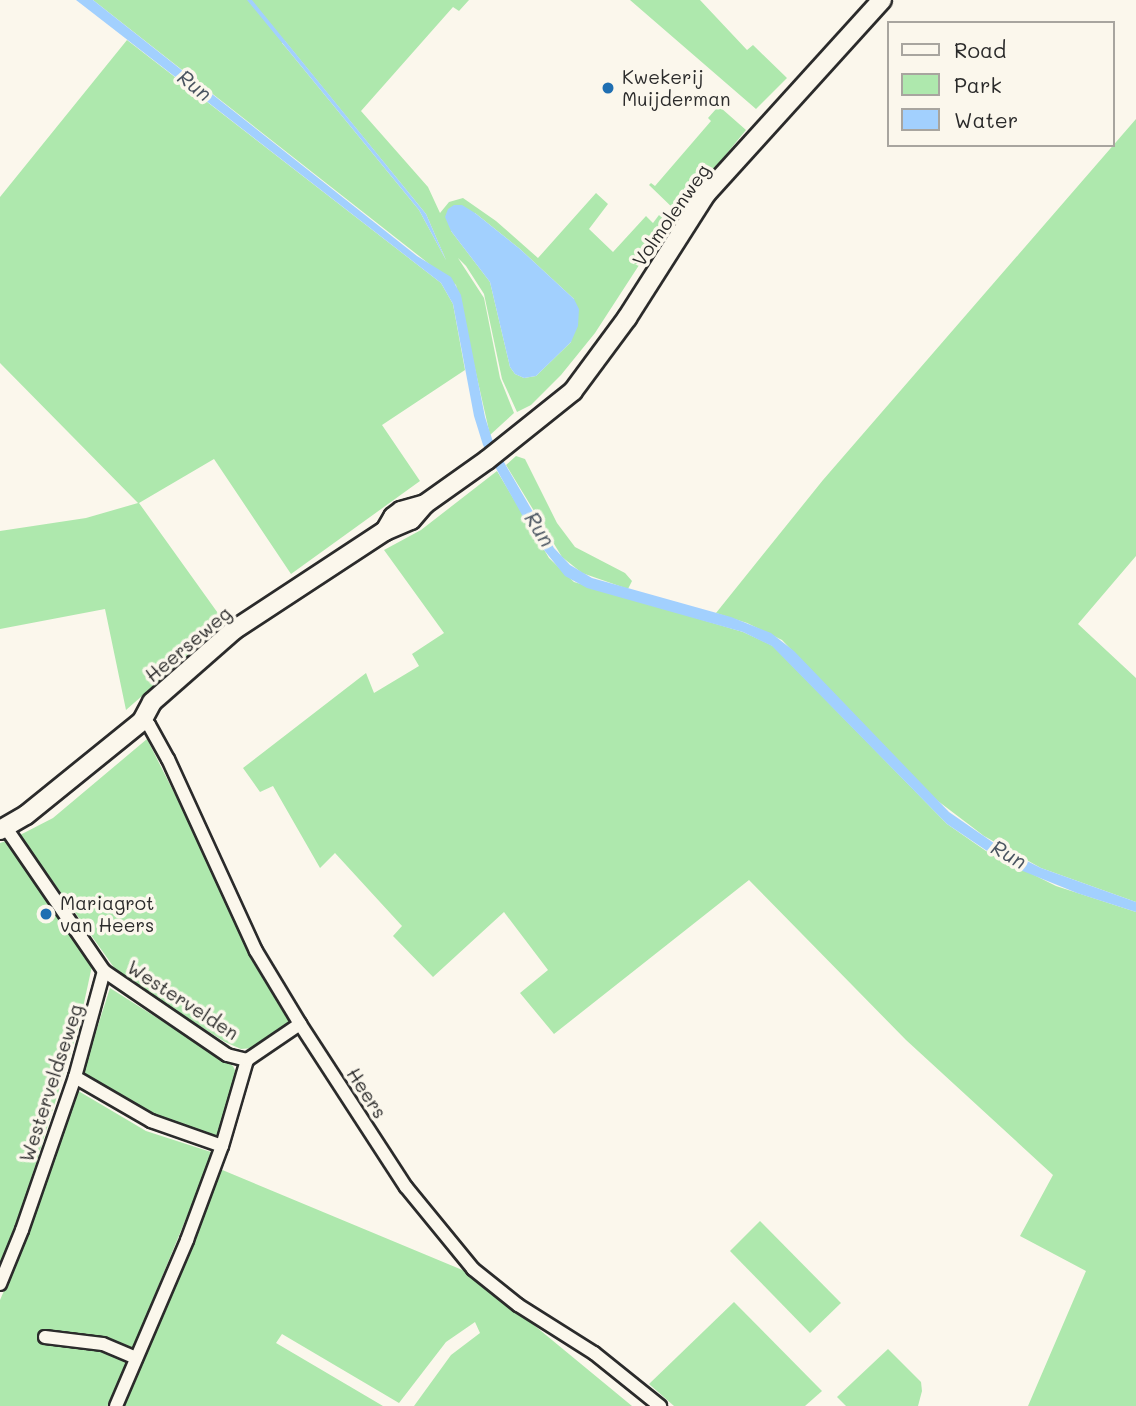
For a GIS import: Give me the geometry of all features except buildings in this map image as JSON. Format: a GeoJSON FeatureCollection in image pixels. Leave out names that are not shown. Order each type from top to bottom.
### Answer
{"type":"FeatureCollection","features":[{"type":"Feature","properties":{"kind":"street","name":"Volmolenweg"},"geometry":{"type":"LineString","coordinates":[[529,426],[573,391],[593,367],[706,194],[882,0]]}},
{"type":"Feature","properties":{"kind":"street","name":"Heerseweg"},"geometry":{"type":"LineString","coordinates":[[3,829],[142,721],[152,702],[234,630],[385,531],[393,517],[401,511],[425,504],[529,426]]}},
{"type":"Feature","properties":{"kind":"street","name":"Heers"},"geometry":{"type":"LineString","coordinates":[[142,721],[149,725],[168,759],[256,951],[406,1187],[473,1269],[519,1305],[594,1353],[660,1406]]}},
{"type":"Feature","properties":{"kind":"street","name":"Westervelden"},"geometry":{"type":"LineString","coordinates":[[3,829],[104,971],[227,1055],[247,1060]]}},
{"type":"Feature","properties":{"kind":"street","name":"Westerveldseweg"},"geometry":{"type":"LineString","coordinates":[[0,1284],[22,1230],[75,1077],[104,971]]}},
{"type":"Feature","properties":{"kind":"street","name":"Westervelden"},"geometry":{"type":"LineString","coordinates":[[116,1406],[187,1240],[222,1146],[247,1060],[300,1024]]}},
{"type":"Feature","properties":{"kind":"street"},"geometry":{"type":"LineString","coordinates":[[75,1077],[151,1121],[222,1146]]}},
{"type":"Feature","properties":{"kind":"street"},"geometry":{"type":"LineString","coordinates":[[45,1337],[103,1344],[136,1358]]}},
{"type":"Feature","properties":{"kind":"green space"},"geometry":{"type":"Polygon","coordinates":[[[93,0],[469,0],[459,11],[453,7],[361,111],[428,187],[440,213],[449,202],[463,198],[496,221],[538,258],[596,193],[608,204],[589,229],[613,252],[646,216],[653,223],[659,215],[667,222],[595,333],[561,375],[531,405],[517,412],[502,379],[484,294],[458,258],[484,298],[500,378],[514,413],[490,435],[456,285],[93,0]],[[285,41],[282,43],[419,210],[446,260],[426,214],[285,41]],[[475,213],[451,231],[490,282],[510,367],[515,374],[524,378],[536,376],[571,342],[574,299],[520,249],[475,213]]]}},
{"type":"Feature","properties":{"kind":"green space"},"geometry":{"type":"Polygon","coordinates":[[[630,0],[700,0],[747,50],[753,45],[787,78],[756,109],[630,0]]]}},
{"type":"Feature","properties":{"kind":"green space"},"geometry":{"type":"Polygon","coordinates":[[[127,40],[441,283],[453,304],[465,370],[382,425],[420,481],[291,574],[214,459],[139,503],[225,623],[126,710],[105,609],[0,629],[0,531],[86,518],[138,503],[0,363],[0,197],[127,40]]]}},
{"type":"Feature","properties":{"kind":"green space"},"geometry":{"type":"Polygon","coordinates":[[[721,108],[746,130],[678,213],[649,185],[651,183],[655,186],[711,121],[708,118],[716,109],[721,108]]]}},
{"type":"Feature","properties":{"kind":"green space"},"geometry":{"type":"Polygon","coordinates":[[[1136,119],[1136,556],[1078,624],[1136,678],[1136,902],[1041,868],[984,836],[930,795],[782,640],[747,623],[716,613],[823,480],[1112,147],[1115,147],[1115,143],[1136,119]]]}},
{"type":"Feature","properties":{"kind":"green space"},"geometry":{"type":"Polygon","coordinates":[[[516,456],[525,459],[557,523],[575,547],[625,573],[632,581],[628,589],[582,573],[562,557],[506,465],[516,456]]]}},
{"type":"Feature","properties":{"kind":"green space"},"geometry":{"type":"Polygon","coordinates":[[[497,471],[549,558],[574,582],[743,632],[773,646],[947,824],[986,851],[1056,886],[1136,912],[1136,1406],[1028,1406],[1086,1271],[1020,1236],[1053,1175],[906,1040],[749,880],[554,1034],[520,993],[548,970],[504,912],[433,977],[393,936],[402,926],[335,853],[320,868],[273,786],[260,792],[243,768],[366,673],[374,693],[419,666],[412,654],[444,633],[384,550],[421,530],[497,471]]]}},
{"type":"Feature","properties":{"kind":"green space"},"geometry":{"type":"Polygon","coordinates":[[[147,739],[289,1021],[285,1028],[253,1048],[241,1049],[225,1042],[120,976],[20,835],[53,818],[147,739]]]}},
{"type":"Feature","properties":{"kind":"green space"},"geometry":{"type":"Polygon","coordinates":[[[6,841],[92,966],[79,1026],[26,1195],[0,1266],[0,843],[6,841]]]}},
{"type":"Feature","properties":{"kind":"green space"},"geometry":{"type":"Polygon","coordinates":[[[110,988],[233,1066],[239,1079],[218,1137],[148,1114],[83,1072],[110,988]]]}},
{"type":"Feature","properties":{"kind":"green space"},"geometry":{"type":"Polygon","coordinates":[[[75,1089],[146,1131],[211,1152],[210,1160],[109,1406],[0,1406],[0,1300],[25,1242],[75,1089]]]}},
{"type":"Feature","properties":{"kind":"green space"},"geometry":{"type":"Polygon","coordinates":[[[220,1169],[472,1274],[632,1406],[414,1406],[451,1355],[480,1333],[475,1322],[446,1342],[399,1403],[282,1334],[276,1343],[383,1406],[124,1406],[220,1169]]]}},
{"type":"Feature","properties":{"kind":"green space"},"geometry":{"type":"Polygon","coordinates":[[[760,1221],[841,1303],[810,1333],[730,1251],[760,1221]]]}},
{"type":"Feature","properties":{"kind":"green space"},"geometry":{"type":"Polygon","coordinates":[[[734,1302],[822,1391],[805,1406],[674,1406],[649,1384],[734,1302]]]}},
{"type":"Feature","properties":{"kind":"green space"},"geometry":{"type":"Polygon","coordinates":[[[888,1349],[921,1382],[922,1391],[918,1406],[846,1406],[837,1397],[888,1349]]]}},
{"type":"Feature","properties":{"kind":"water","name":"Run"},"geometry":{"type":"Polygon","coordinates":[[[76,0],[93,0],[417,256],[451,277],[461,295],[485,417],[494,445],[554,548],[570,565],[592,578],[731,617],[771,633],[794,651],[949,812],[1001,848],[1041,868],[1136,902],[1136,912],[1077,893],[1008,865],[947,824],[772,646],[743,632],[587,588],[565,576],[536,540],[483,445],[474,416],[453,304],[441,283],[76,0]]]}},
{"type":"Feature","properties":{"kind":"water"},"geometry":{"type":"Polygon","coordinates":[[[247,0],[252,0],[426,214],[446,260],[419,210],[247,0]]]}},
{"type":"Feature","properties":{"kind":"water"},"geometry":{"type":"Polygon","coordinates":[[[454,205],[462,205],[475,213],[520,249],[574,299],[579,309],[578,326],[571,342],[536,376],[524,378],[515,374],[510,367],[490,282],[451,231],[445,217],[448,209],[454,205]]]}},
{"type":"Feature","properties":{"kind":"place","name":"Kwekerij Muijderman"},"geometry":{"type":"Point","coordinates":[608,88]}},
{"type":"Feature","properties":{"kind":"place","name":"Mariagrot van Heers"},"geometry":{"type":"Point","coordinates":[46,914]}}]}
